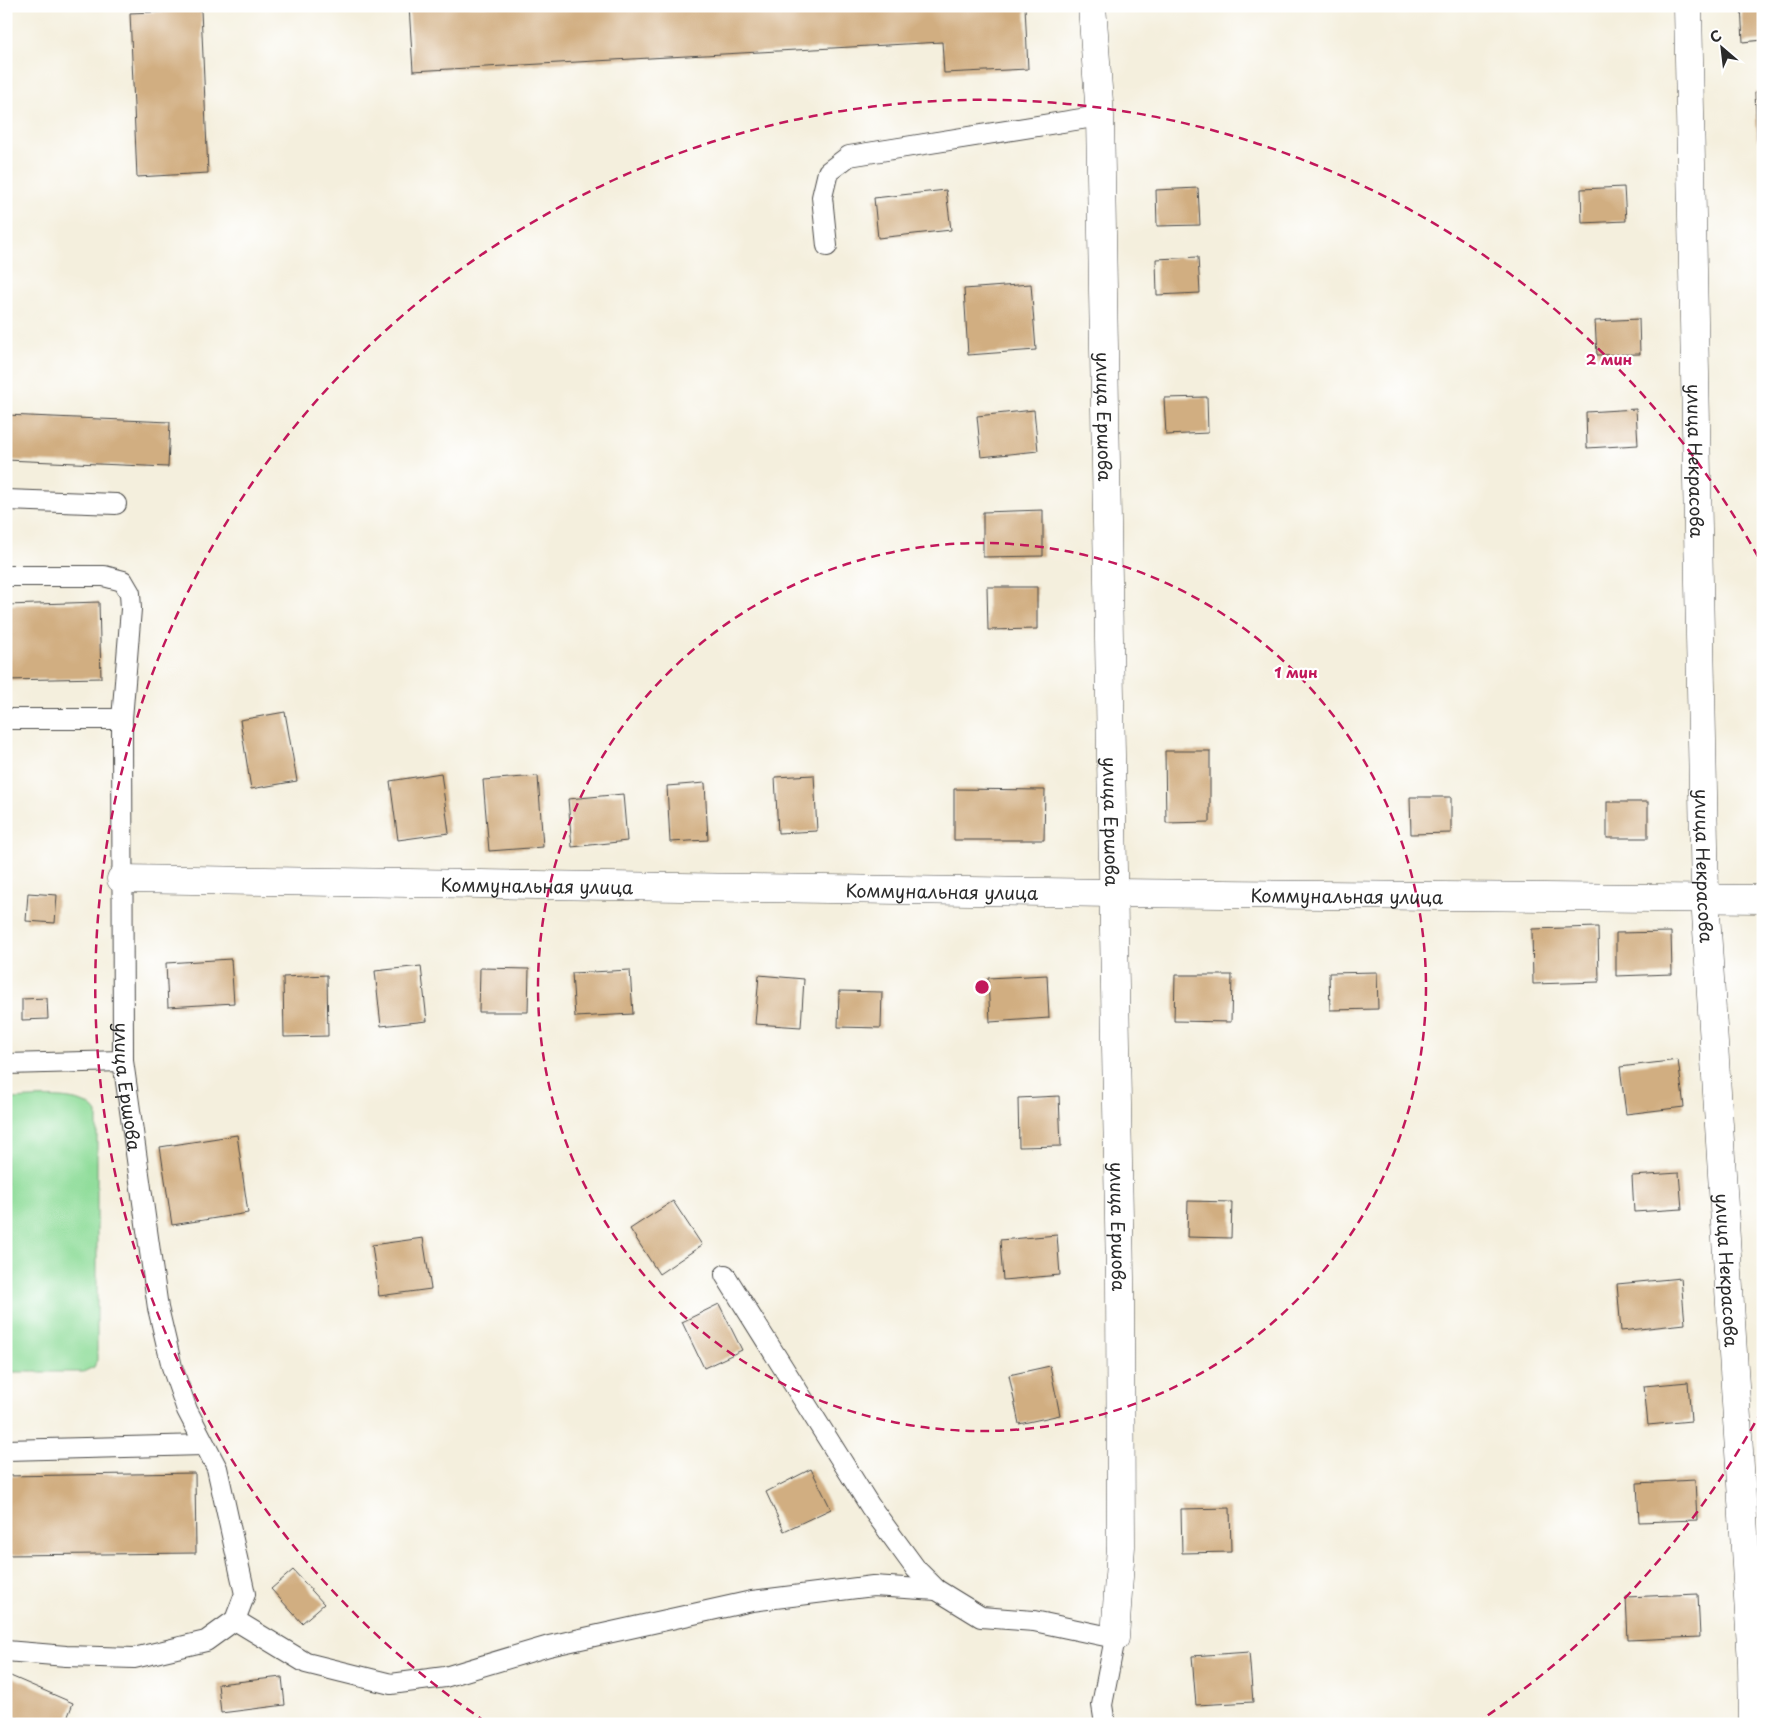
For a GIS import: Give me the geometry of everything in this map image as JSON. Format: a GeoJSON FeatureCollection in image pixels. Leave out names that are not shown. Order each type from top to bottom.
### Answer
{"type":"FeatureCollection","features":[{"type":"Feature","properties":{"kind":"street","name":"улица Ершова"},"geometry":{"type":"LineString","coordinates":[[1092,6],[1100,116],[1119,1268],[1121,1546],[1115,1638]]}},
{"type":"Feature","properties":{"kind":"street","name":"улица Некрасова"},"geometry":{"type":"LineString","coordinates":[[1688,6],[1705,897],[1752,1653],[1753,1724]]}},
{"type":"Feature","properties":{"kind":"street","name":"Коммунальная улица"},"geometry":{"type":"LineString","coordinates":[[121,879],[1112,893],[1763,899]]}},
{"type":"Feature","properties":{"kind":"lane"},"geometry":{"type":"LineString","coordinates":[[827,246],[822,197],[828,172],[849,156],[1100,116]]}},
{"type":"Feature","properties":{"kind":"lane"},"geometry":{"type":"LineString","coordinates":[[6,500],[116,504]]}},
{"type":"Feature","properties":{"kind":"lane","name":"улица Ершова"},"geometry":{"type":"LineString","coordinates":[[6,576],[104,576],[123,581],[130,593],[131,609],[122,719],[123,1061],[158,1308],[172,1367],[187,1410],[217,1468],[245,1594],[235,1620]]}},
{"type":"Feature","properties":{"kind":"lane"},"geometry":{"type":"LineString","coordinates":[[6,719],[122,719]]}},
{"type":"Feature","properties":{"kind":"lane"},"geometry":{"type":"LineString","coordinates":[[6,1064],[123,1061]]}},
{"type":"Feature","properties":{"kind":"lane"},"geometry":{"type":"LineString","coordinates":[[725,1275],[870,1506],[916,1569],[937,1590],[981,1617],[1034,1621],[1115,1638],[1102,1705],[1105,1724]]}},
{"type":"Feature","properties":{"kind":"lane"},"geometry":{"type":"LineString","coordinates":[[6,1450],[204,1445]]}},
{"type":"Feature","properties":{"kind":"lane"},"geometry":{"type":"LineString","coordinates":[[6,1651],[66,1656],[134,1658],[206,1641],[235,1620],[306,1663],[391,1684],[445,1677],[549,1646],[752,1601],[873,1586],[937,1590]]}},
{"type":"Feature","properties":{"kind":"green space"},"geometry":{"type":"Polygon","coordinates":[[[6,1099],[69,1099],[90,1106],[97,1113],[97,1360],[94,1367],[83,1372],[6,1372],[6,1099]]]}},
{"type":"Feature","properties":{"kind":"building"},"geometry":{"type":"Polygon","coordinates":[[[409,6],[1025,6],[1028,69],[944,73],[942,42],[413,71],[409,6]]]}},
{"type":"Feature","properties":{"kind":"building"},"geometry":{"type":"Polygon","coordinates":[[[1741,6],[1763,6],[1763,40],[1743,42],[1741,6]]]}},
{"type":"Feature","properties":{"kind":"building"},"geometry":{"type":"Polygon","coordinates":[[[201,10],[208,173],[137,177],[130,13],[201,10]]]}},
{"type":"Feature","properties":{"kind":"building"},"geometry":{"type":"Polygon","coordinates":[[[1755,92],[1763,92],[1763,139],[1757,140],[1755,92]]]}},
{"type":"Feature","properties":{"kind":"building"},"geometry":{"type":"Polygon","coordinates":[[[1624,187],[1626,221],[1582,223],[1581,189],[1624,187]]]}},
{"type":"Feature","properties":{"kind":"building"},"geometry":{"type":"Polygon","coordinates":[[[1198,188],[1200,225],[1157,226],[1156,190],[1198,188]]]}},
{"type":"Feature","properties":{"kind":"building"},"geometry":{"type":"Polygon","coordinates":[[[946,190],[951,230],[878,238],[874,198],[946,190]]]}},
{"type":"Feature","properties":{"kind":"building"},"geometry":{"type":"Polygon","coordinates":[[[1198,257],[1200,293],[1157,295],[1156,259],[1198,257]]]}},
{"type":"Feature","properties":{"kind":"building"},"geometry":{"type":"Polygon","coordinates":[[[1031,284],[1036,350],[968,355],[964,289],[1031,284]]]}},
{"type":"Feature","properties":{"kind":"building"},"geometry":{"type":"Polygon","coordinates":[[[1639,319],[1640,354],[1597,355],[1595,321],[1639,319]]]}},
{"type":"Feature","properties":{"kind":"building"},"geometry":{"type":"Polygon","coordinates":[[[1207,397],[1208,433],[1166,435],[1164,398],[1207,397]]]}},
{"type":"Feature","properties":{"kind":"building"},"geometry":{"type":"Polygon","coordinates":[[[1636,409],[1638,445],[1587,448],[1586,412],[1636,409]]]}},
{"type":"Feature","properties":{"kind":"building"},"geometry":{"type":"Polygon","coordinates":[[[1034,410],[1038,451],[981,457],[977,416],[1034,410]]]}},
{"type":"Feature","properties":{"kind":"building"},"geometry":{"type":"Polygon","coordinates":[[[6,415],[170,422],[168,467],[6,460],[6,415]]]}},
{"type":"Feature","properties":{"kind":"building"},"geometry":{"type":"Polygon","coordinates":[[[1043,510],[1043,556],[983,557],[983,512],[1043,510]]]}},
{"type":"Feature","properties":{"kind":"building"},"geometry":{"type":"Polygon","coordinates":[[[987,587],[1037,587],[1037,629],[988,630],[987,587]]]}},
{"type":"Feature","properties":{"kind":"building"},"geometry":{"type":"Polygon","coordinates":[[[99,602],[101,678],[6,680],[6,605],[99,602]]]}},
{"type":"Feature","properties":{"kind":"building"},"geometry":{"type":"Polygon","coordinates":[[[285,712],[297,781],[251,789],[240,720],[285,712]]]}},
{"type":"Feature","properties":{"kind":"building"},"geometry":{"type":"Polygon","coordinates":[[[1165,751],[1210,751],[1210,822],[1166,823],[1165,751]]]}},
{"type":"Feature","properties":{"kind":"building"},"geometry":{"type":"Polygon","coordinates":[[[441,773],[449,833],[398,840],[390,781],[441,773]]]}},
{"type":"Feature","properties":{"kind":"building"},"geometry":{"type":"Polygon","coordinates":[[[814,775],[817,831],[778,833],[775,777],[814,775]]]}},
{"type":"Feature","properties":{"kind":"building"},"geometry":{"type":"Polygon","coordinates":[[[538,776],[543,847],[489,851],[483,780],[538,776]]]}},
{"type":"Feature","properties":{"kind":"building"},"geometry":{"type":"Polygon","coordinates":[[[705,783],[708,840],[670,842],[667,786],[705,783]]]}},
{"type":"Feature","properties":{"kind":"building"},"geometry":{"type":"Polygon","coordinates":[[[954,789],[1045,790],[1044,840],[954,840],[954,789]]]}},
{"type":"Feature","properties":{"kind":"building"},"geometry":{"type":"Polygon","coordinates":[[[623,794],[627,841],[572,847],[568,799],[623,794]]]}},
{"type":"Feature","properties":{"kind":"building"},"geometry":{"type":"Polygon","coordinates":[[[1410,797],[1451,797],[1451,833],[1411,834],[1410,797]]]}},
{"type":"Feature","properties":{"kind":"building"},"geometry":{"type":"Polygon","coordinates":[[[1607,802],[1648,802],[1648,838],[1607,838],[1607,802]]]}},
{"type":"Feature","properties":{"kind":"building"},"geometry":{"type":"Polygon","coordinates":[[[28,893],[57,895],[55,923],[26,921],[28,893]]]}},
{"type":"Feature","properties":{"kind":"building"},"geometry":{"type":"Polygon","coordinates":[[[1598,927],[1599,982],[1533,984],[1532,929],[1598,927]]]}},
{"type":"Feature","properties":{"kind":"building"},"geometry":{"type":"Polygon","coordinates":[[[1671,932],[1672,974],[1616,976],[1616,933],[1671,932]]]}},
{"type":"Feature","properties":{"kind":"building"},"geometry":{"type":"Polygon","coordinates":[[[231,959],[234,1003],[168,1007],[166,963],[231,959]]]}},
{"type":"Feature","properties":{"kind":"building"},"geometry":{"type":"Polygon","coordinates":[[[421,966],[427,1021],[381,1026],[375,971],[421,966]]]}},
{"type":"Feature","properties":{"kind":"building"},"geometry":{"type":"Polygon","coordinates":[[[480,968],[529,969],[528,1012],[479,1012],[480,968]]]}},
{"type":"Feature","properties":{"kind":"building"},"geometry":{"type":"Polygon","coordinates":[[[630,970],[633,1014],[575,1017],[572,973],[630,970]]]}},
{"type":"Feature","properties":{"kind":"building"},"geometry":{"type":"Polygon","coordinates":[[[1377,972],[1378,1009],[1330,1010],[1329,973],[1377,972]]]}},
{"type":"Feature","properties":{"kind":"building"},"geometry":{"type":"Polygon","coordinates":[[[327,975],[328,1036],[284,1037],[283,977],[327,975]]]}},
{"type":"Feature","properties":{"kind":"building"},"geometry":{"type":"Polygon","coordinates":[[[759,975],[804,979],[801,1027],[755,1024],[759,975]]]}},
{"type":"Feature","properties":{"kind":"building"},"geometry":{"type":"Polygon","coordinates":[[[1047,975],[1049,1018],[990,1022],[988,978],[1047,975]]]}},
{"type":"Feature","properties":{"kind":"building"},"geometry":{"type":"Polygon","coordinates":[[[1175,975],[1232,975],[1231,1022],[1174,1021],[1175,975]]]}},
{"type":"Feature","properties":{"kind":"building"},"geometry":{"type":"Polygon","coordinates":[[[839,991],[882,992],[881,1028],[838,1027],[839,991]]]}},
{"type":"Feature","properties":{"kind":"building"},"geometry":{"type":"Polygon","coordinates":[[[47,998],[48,1019],[22,1020],[22,999],[47,998]]]}},
{"type":"Feature","properties":{"kind":"building"},"geometry":{"type":"Polygon","coordinates":[[[1678,1060],[1684,1107],[1626,1114],[1620,1067],[1678,1060]]]}},
{"type":"Feature","properties":{"kind":"building"},"geometry":{"type":"Polygon","coordinates":[[[1059,1096],[1061,1146],[1019,1147],[1018,1098],[1059,1096]]]}},
{"type":"Feature","properties":{"kind":"building"},"geometry":{"type":"Polygon","coordinates":[[[237,1135],[248,1213],[172,1225],[160,1147],[237,1135]]]}},
{"type":"Feature","properties":{"kind":"building"},"geometry":{"type":"Polygon","coordinates":[[[1679,1173],[1682,1209],[1634,1212],[1632,1176],[1679,1173]]]}},
{"type":"Feature","properties":{"kind":"building"},"geometry":{"type":"Polygon","coordinates":[[[673,1201],[702,1245],[659,1274],[630,1229],[673,1201]]]}},
{"type":"Feature","properties":{"kind":"building"},"geometry":{"type":"Polygon","coordinates":[[[1188,1201],[1232,1202],[1231,1238],[1187,1237],[1188,1201]]]}},
{"type":"Feature","properties":{"kind":"building"},"geometry":{"type":"Polygon","coordinates":[[[1057,1235],[1060,1275],[1003,1280],[1000,1240],[1057,1235]]]}},
{"type":"Feature","properties":{"kind":"building"},"geometry":{"type":"Polygon","coordinates":[[[423,1238],[431,1289],[379,1296],[372,1245],[423,1238]]]}},
{"type":"Feature","properties":{"kind":"building"},"geometry":{"type":"Polygon","coordinates":[[[1681,1278],[1685,1324],[1621,1331],[1617,1284],[1681,1278]]]}},
{"type":"Feature","properties":{"kind":"building"},"geometry":{"type":"Polygon","coordinates":[[[719,1304],[742,1350],[704,1368],[682,1322],[719,1304]]]}},
{"type":"Feature","properties":{"kind":"building"},"geometry":{"type":"Polygon","coordinates":[[[1050,1366],[1060,1415],[1019,1424],[1009,1375],[1050,1366]]]}},
{"type":"Feature","properties":{"kind":"building"},"geometry":{"type":"Polygon","coordinates":[[[1688,1382],[1691,1421],[1648,1425],[1644,1386],[1688,1382]]]}},
{"type":"Feature","properties":{"kind":"building"},"geometry":{"type":"Polygon","coordinates":[[[811,1469],[831,1509],[784,1531],[766,1492],[811,1469]]]}},
{"type":"Feature","properties":{"kind":"building"},"geometry":{"type":"Polygon","coordinates":[[[195,1473],[196,1553],[6,1555],[6,1476],[195,1473]]]}},
{"type":"Feature","properties":{"kind":"building"},"geometry":{"type":"Polygon","coordinates":[[[1695,1480],[1697,1520],[1639,1522],[1637,1483],[1695,1480]]]}},
{"type":"Feature","properties":{"kind":"building"},"geometry":{"type":"Polygon","coordinates":[[[1230,1508],[1231,1552],[1182,1553],[1181,1509],[1230,1508]]]}},
{"type":"Feature","properties":{"kind":"building"},"geometry":{"type":"Polygon","coordinates":[[[293,1570],[324,1604],[302,1623],[271,1589],[293,1570]]]}},
{"type":"Feature","properties":{"kind":"building"},"geometry":{"type":"Polygon","coordinates":[[[1698,1594],[1700,1637],[1628,1640],[1626,1597],[1698,1594]]]}},
{"type":"Feature","properties":{"kind":"building"},"geometry":{"type":"Polygon","coordinates":[[[1249,1652],[1253,1702],[1196,1705],[1192,1656],[1249,1652]]]}},
{"type":"Feature","properties":{"kind":"building"},"geometry":{"type":"Polygon","coordinates":[[[6,1674],[73,1703],[65,1724],[33,1724],[6,1713],[6,1674]]]}},
{"type":"Feature","properties":{"kind":"building"},"geometry":{"type":"Polygon","coordinates":[[[282,1677],[285,1705],[221,1713],[218,1684],[282,1677]]]}}]}
